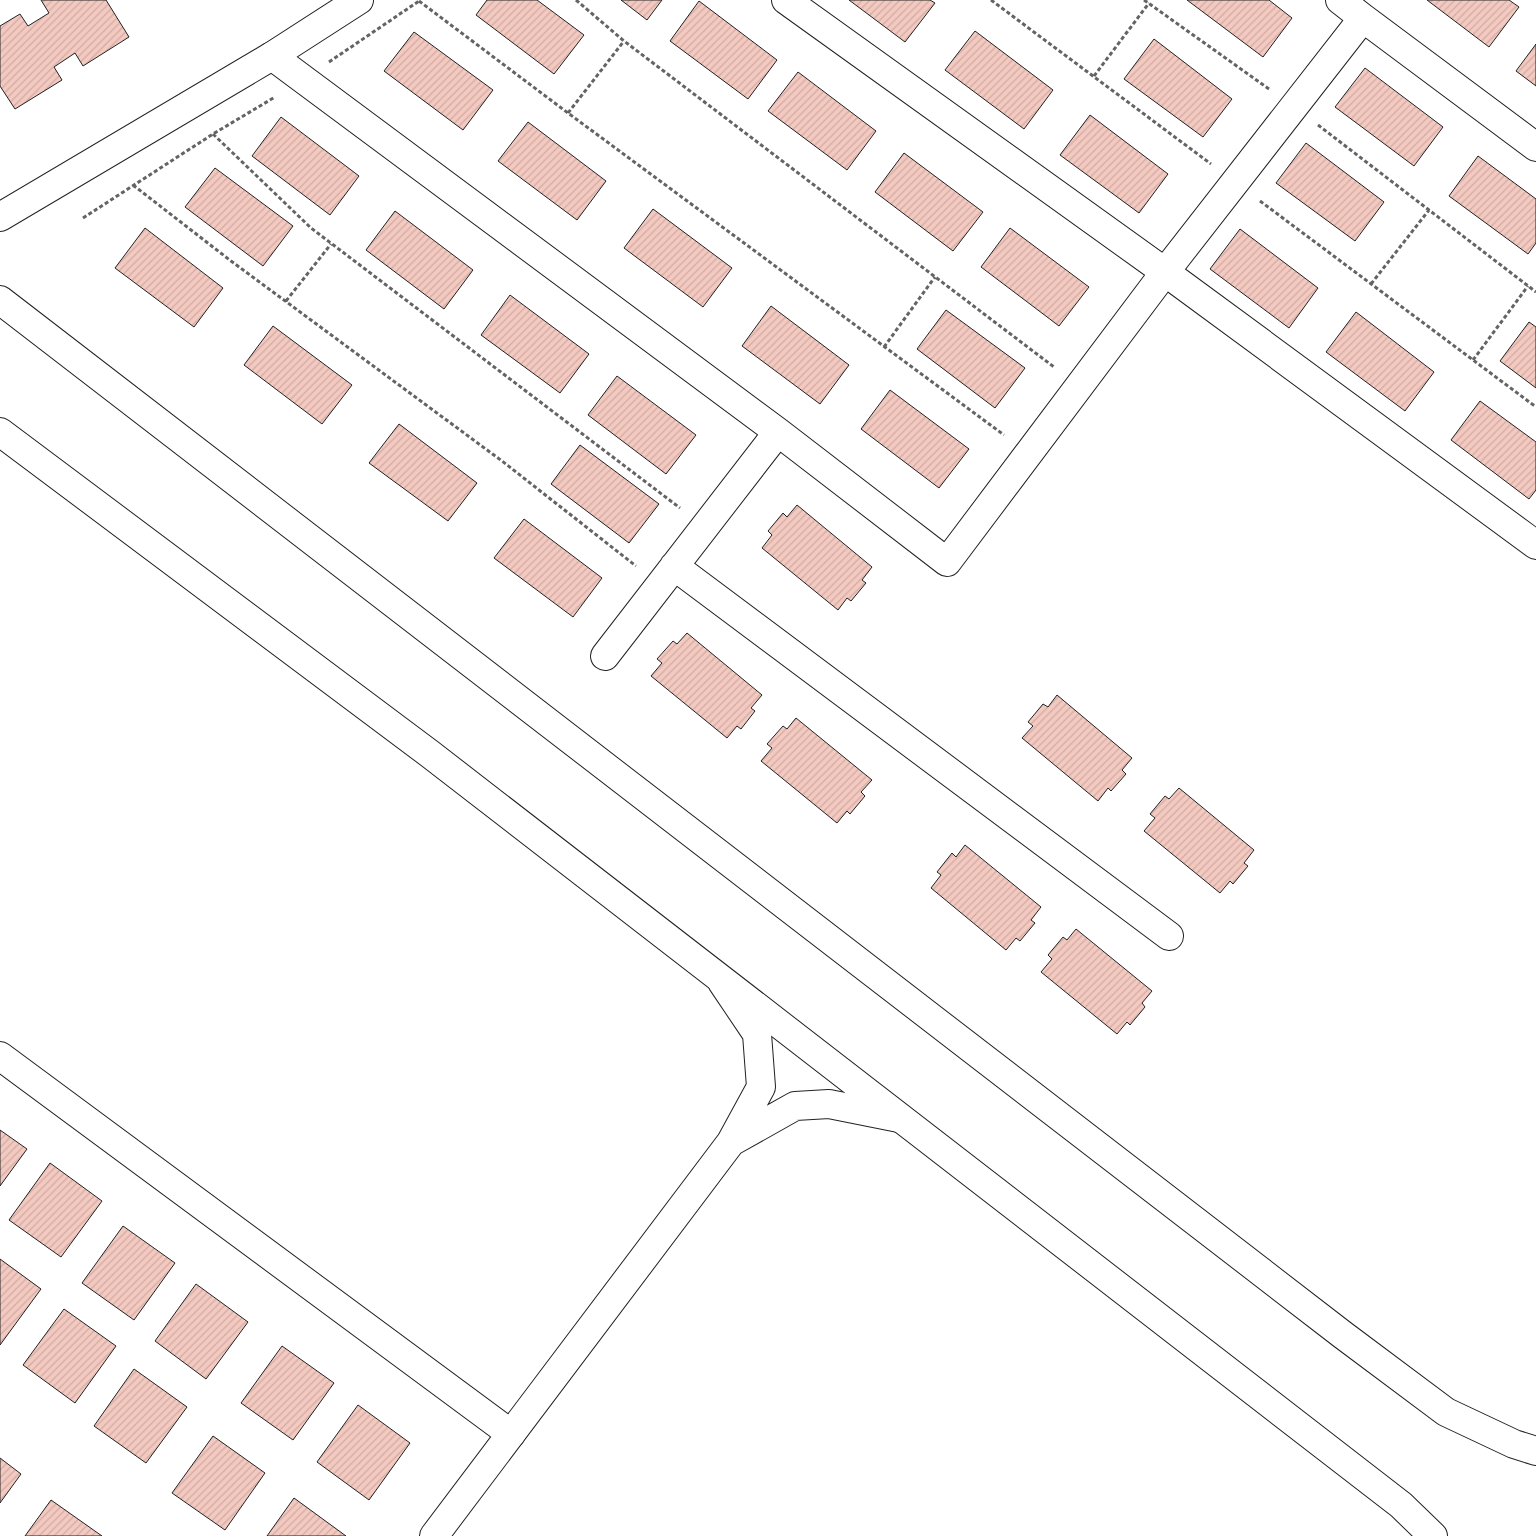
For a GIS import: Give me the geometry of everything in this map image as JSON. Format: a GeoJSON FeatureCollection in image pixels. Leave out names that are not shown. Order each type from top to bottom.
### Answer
{"type":"FeatureCollection","features":[{"type":"Feature","properties":{"kind":"street"},"geometry":{"type":"LineString","coordinates":[[0,217],[272,56],[358,0]]}},
{"type":"Feature","properties":{"kind":"street"},"geometry":{"type":"LineString","coordinates":[[786,0],[1165,272],[1536,545]]}},
{"type":"Feature","properties":{"kind":"street"},"geometry":{"type":"LineString","coordinates":[[1340,0],[1536,147]]}},
{"type":"Feature","properties":{"kind":"street"},"geometry":{"type":"LineString","coordinates":[[272,56],[778,432],[947,562],[1165,272],[1363,18]]}},
{"type":"Feature","properties":{"kind":"street"},"geometry":{"type":"LineString","coordinates":[[0,300],[1343,1335],[1446,1412],[1514,1444],[1536,1451]]}},
{"type":"Feature","properties":{"kind":"street"},"geometry":{"type":"LineString","coordinates":[[0,432],[422,748],[1401,1505],[1433,1536]]}},
{"type":"Feature","properties":{"kind":"street"},"geometry":{"type":"LineString","coordinates":[[605,656],[778,432]]}},
{"type":"Feature","properties":{"kind":"street"},"geometry":{"type":"LineString","coordinates":[[667,576],[1169,936]]}},
{"type":"Feature","properties":{"kind":"street"},"geometry":{"type":"LineString","coordinates":[[434,1536],[731,1142],[761,1086],[757,1034],[720,979]]}},
{"type":"Feature","properties":{"kind":"street"},"geometry":{"type":"LineString","coordinates":[[0,1056],[511,1434]]}},
{"type":"Feature","properties":{"kind":"street"},"geometry":{"type":"LineString","coordinates":[[731,1142],[795,1106],[829,1104],[899,1118]]}},
{"type":"Feature","properties":{"kind":"path"},"geometry":{"type":"LineString","coordinates":[[83,218],[213,134],[303,79],[419,0],[568,113],[1029,453]]}},
{"type":"Feature","properties":{"kind":"path"},"geometry":{"type":"LineString","coordinates":[[576,0],[624,41],[1079,386]]}},
{"type":"Feature","properties":{"kind":"path"},"geometry":{"type":"LineString","coordinates":[[991,0],[1536,407]]}},
{"type":"Feature","properties":{"kind":"path"},"geometry":{"type":"LineString","coordinates":[[1144,0],[1294,106],[1536,292]]}},
{"type":"Feature","properties":{"kind":"path"},"geometry":{"type":"LineString","coordinates":[[1094,76],[1149,3]]}},
{"type":"Feature","properties":{"kind":"path"},"geometry":{"type":"LineString","coordinates":[[568,113],[624,41]]}},
{"type":"Feature","properties":{"kind":"path"},"geometry":{"type":"LineString","coordinates":[[213,134],[311,228],[331,244],[705,527]]}},
{"type":"Feature","properties":{"kind":"path"},"geometry":{"type":"LineString","coordinates":[[133,185],[231,261],[502,461],[667,576]]}},
{"type":"Feature","properties":{"kind":"path"},"geometry":{"type":"LineString","coordinates":[[1371,284],[1430,210]]}},
{"type":"Feature","properties":{"kind":"path"},"geometry":{"type":"LineString","coordinates":[[286,301],[331,244]]}},
{"type":"Feature","properties":{"kind":"path"},"geometry":{"type":"LineString","coordinates":[[884,347],[935,277]]}},
{"type":"Feature","properties":{"kind":"path"},"geometry":{"type":"LineString","coordinates":[[1473,360],[1528,286]]}},
{"type":"Feature","properties":{"kind":"building"},"geometry":{"type":"Polygon","coordinates":[[[41,0],[106,0],[129,37],[83,66],[75,53],[54,67],[62,80],[15,109],[0,86],[0,26],[20,14],[28,26],[49,13],[41,0]]]}},
{"type":"Feature","properties":{"kind":"building"},"geometry":{"type":"Polygon","coordinates":[[[487,0],[537,0],[584,35],[554,74],[476,15],[487,0]]]}},
{"type":"Feature","properties":{"kind":"building"},"geometry":{"type":"Polygon","coordinates":[[[621,0],[662,0],[647,20],[621,0]]]}},
{"type":"Feature","properties":{"kind":"building"},"geometry":{"type":"Polygon","coordinates":[[[849,0],[930,0],[935,3],[905,42],[849,0]]]}},
{"type":"Feature","properties":{"kind":"building"},"geometry":{"type":"Polygon","coordinates":[[[1187,0],[1269,0],[1292,18],[1263,57],[1187,0]]]}},
{"type":"Feature","properties":{"kind":"building"},"geometry":{"type":"Polygon","coordinates":[[[1427,0],[1509,0],[1519,7],[1489,47],[1427,0]]]}},
{"type":"Feature","properties":{"kind":"building"},"geometry":{"type":"Polygon","coordinates":[[[699,1],[777,60],[748,99],[670,41],[699,1]]]}},
{"type":"Feature","properties":{"kind":"building"},"geometry":{"type":"Polygon","coordinates":[[[975,31],[1053,90],[1024,129],[945,70],[975,31]]]}},
{"type":"Feature","properties":{"kind":"building"},"geometry":{"type":"Polygon","coordinates":[[[414,32],[493,90],[463,130],[384,71],[414,32]]]}},
{"type":"Feature","properties":{"kind":"building"},"geometry":{"type":"Polygon","coordinates":[[[1154,39],[1232,99],[1203,137],[1124,79],[1154,39]]]}},
{"type":"Feature","properties":{"kind":"building"},"geometry":{"type":"Polygon","coordinates":[[[1536,44],[1536,86],[1516,71],[1536,44]]]}},
{"type":"Feature","properties":{"kind":"building"},"geometry":{"type":"Polygon","coordinates":[[[1365,68],[1443,127],[1414,166],[1335,107],[1365,68]]]}},
{"type":"Feature","properties":{"kind":"building"},"geometry":{"type":"Polygon","coordinates":[[[798,72],[876,131],[847,170],[768,111],[798,72]]]}},
{"type":"Feature","properties":{"kind":"building"},"geometry":{"type":"Polygon","coordinates":[[[1090,115],[1168,174],[1139,213],[1060,155],[1090,115]]]}},
{"type":"Feature","properties":{"kind":"building"},"geometry":{"type":"Polygon","coordinates":[[[281,117],[359,176],[330,215],[252,156],[281,117]]]}},
{"type":"Feature","properties":{"kind":"building"},"geometry":{"type":"Polygon","coordinates":[[[528,122],[606,181],[577,220],[498,161],[528,122]]]}},
{"type":"Feature","properties":{"kind":"building"},"geometry":{"type":"Polygon","coordinates":[[[1306,143],[1384,202],[1355,241],[1276,183],[1306,143]]]}},
{"type":"Feature","properties":{"kind":"building"},"geometry":{"type":"Polygon","coordinates":[[[904,153],[983,212],[953,251],[875,192],[904,153]]]}},
{"type":"Feature","properties":{"kind":"building"},"geometry":{"type":"Polygon","coordinates":[[[1478,156],[1536,199],[1536,243],[1528,254],[1449,196],[1478,156]]]}},
{"type":"Feature","properties":{"kind":"building"},"geometry":{"type":"Polygon","coordinates":[[[215,168],[293,226],[263,266],[185,207],[215,168]]]}},
{"type":"Feature","properties":{"kind":"building"},"geometry":{"type":"Polygon","coordinates":[[[653,209],[732,268],[703,307],[624,248],[653,209]]]}},
{"type":"Feature","properties":{"kind":"building"},"geometry":{"type":"Polygon","coordinates":[[[395,211],[473,270],[444,309],[366,250],[395,211]]]}},
{"type":"Feature","properties":{"kind":"building"},"geometry":{"type":"Polygon","coordinates":[[[145,228],[223,288],[194,327],[115,268],[145,228]]]}},
{"type":"Feature","properties":{"kind":"building"},"geometry":{"type":"Polygon","coordinates":[[[1010,228],[1089,287],[1059,326],[981,267],[1010,228]]]}},
{"type":"Feature","properties":{"kind":"building"},"geometry":{"type":"Polygon","coordinates":[[[1240,229],[1318,288],[1289,328],[1210,269],[1240,229]]]}},
{"type":"Feature","properties":{"kind":"building"},"geometry":{"type":"Polygon","coordinates":[[[510,295],[589,354],[560,393],[481,335],[510,295]]]}},
{"type":"Feature","properties":{"kind":"building"},"geometry":{"type":"Polygon","coordinates":[[[771,306],[849,365],[820,404],[742,346],[771,306]]]}},
{"type":"Feature","properties":{"kind":"building"},"geometry":{"type":"Polygon","coordinates":[[[946,310],[1025,368],[995,408],[917,349],[946,310]]]}},
{"type":"Feature","properties":{"kind":"building"},"geometry":{"type":"Polygon","coordinates":[[[1356,312],[1434,372],[1405,411],[1326,352],[1356,312]]]}},
{"type":"Feature","properties":{"kind":"building"},"geometry":{"type":"Polygon","coordinates":[[[1529,322],[1536,327],[1536,388],[1500,361],[1529,322]]]}},
{"type":"Feature","properties":{"kind":"building"},"geometry":{"type":"Polygon","coordinates":[[[273,326],[352,385],[322,424],[244,365],[273,326]]]}},
{"type":"Feature","properties":{"kind":"building"},"geometry":{"type":"Polygon","coordinates":[[[617,376],[696,435],[666,474],[588,415],[617,376]]]}},
{"type":"Feature","properties":{"kind":"building"},"geometry":{"type":"Polygon","coordinates":[[[890,390],[969,449],[939,488],[861,429],[890,390]]]}},
{"type":"Feature","properties":{"kind":"building"},"geometry":{"type":"Polygon","coordinates":[[[1480,401],[1536,442],[1536,490],[1529,499],[1451,440],[1480,401]]]}},
{"type":"Feature","properties":{"kind":"building"},"geometry":{"type":"Polygon","coordinates":[[[399,424],[477,483],[448,521],[369,463],[399,424]]]}},
{"type":"Feature","properties":{"kind":"building"},"geometry":{"type":"Polygon","coordinates":[[[580,445],[659,504],[629,543],[551,484],[580,445]]]}},
{"type":"Feature","properties":{"kind":"building"},"geometry":{"type":"Polygon","coordinates":[[[797,505],[872,567],[862,580],[866,583],[851,601],[847,598],[838,610],[762,548],[772,535],[768,531],[783,513],[787,517],[797,505]]]}},
{"type":"Feature","properties":{"kind":"building"},"geometry":{"type":"Polygon","coordinates":[[[524,519],[602,578],[573,617],[494,558],[524,519]]]}},
{"type":"Feature","properties":{"kind":"building"},"geometry":{"type":"Polygon","coordinates":[[[687,633],[762,695],[751,708],[755,711],[741,729],[737,726],[727,738],[651,676],[662,663],[657,659],[673,641],[677,644],[687,633]]]}},
{"type":"Feature","properties":{"kind":"building"},"geometry":{"type":"Polygon","coordinates":[[[1057,695],[1132,758],[1122,770],[1126,774],[1111,791],[1108,788],[1098,801],[1022,738],[1033,726],[1028,722],[1043,704],[1048,707],[1057,695]]]}},
{"type":"Feature","properties":{"kind":"building"},"geometry":{"type":"Polygon","coordinates":[[[796,718],[872,780],[861,792],[865,796],[850,814],[847,811],[837,823],[761,761],[772,748],[767,744],[783,726],[787,729],[796,718]]]}},
{"type":"Feature","properties":{"kind":"building"},"geometry":{"type":"Polygon","coordinates":[[[1179,788],[1254,850],[1244,863],[1248,866],[1233,884],[1230,881],[1220,893],[1144,831],[1155,818],[1150,814],[1165,796],[1169,799],[1179,788]]]}},
{"type":"Feature","properties":{"kind":"building"},"geometry":{"type":"Polygon","coordinates":[[[965,845],[1041,907],[1031,920],[1035,923],[1020,941],[1016,938],[1006,950],[931,888],[941,875],[937,872],[952,853],[956,857],[965,845]]]}},
{"type":"Feature","properties":{"kind":"building"},"geometry":{"type":"Polygon","coordinates":[[[1076,929],[1152,991],[1142,1003],[1145,1007],[1130,1025],[1127,1022],[1117,1034],[1041,972],[1052,959],[1048,955],[1063,937],[1067,940],[1076,929]]]}},
{"type":"Feature","properties":{"kind":"building"},"geometry":{"type":"Polygon","coordinates":[[[0,1130],[27,1149],[0,1186],[0,1130]]]}},
{"type":"Feature","properties":{"kind":"building"},"geometry":{"type":"Polygon","coordinates":[[[50,1163],[102,1201],[61,1257],[9,1220],[50,1163]]]}},
{"type":"Feature","properties":{"kind":"building"},"geometry":{"type":"Polygon","coordinates":[[[123,1226],[175,1263],[134,1320],[82,1283],[123,1226]]]}},
{"type":"Feature","properties":{"kind":"building"},"geometry":{"type":"Polygon","coordinates":[[[0,1259],[41,1289],[0,1345],[0,1259]]]}},
{"type":"Feature","properties":{"kind":"building"},"geometry":{"type":"Polygon","coordinates":[[[196,1284],[248,1322],[206,1379],[155,1341],[196,1284]]]}},
{"type":"Feature","properties":{"kind":"building"},"geometry":{"type":"Polygon","coordinates":[[[64,1309],[116,1346],[75,1403],[23,1365],[64,1309]]]}},
{"type":"Feature","properties":{"kind":"building"},"geometry":{"type":"Polygon","coordinates":[[[282,1346],[334,1383],[293,1440],[241,1403],[282,1346]]]}},
{"type":"Feature","properties":{"kind":"building"},"geometry":{"type":"Polygon","coordinates":[[[134,1369],[187,1407],[146,1463],[94,1426],[134,1369]]]}},
{"type":"Feature","properties":{"kind":"building"},"geometry":{"type":"Polygon","coordinates":[[[358,1405],[410,1443],[369,1500],[317,1462],[358,1405]]]}},
{"type":"Feature","properties":{"kind":"building"},"geometry":{"type":"Polygon","coordinates":[[[213,1436],[265,1473],[225,1530],[172,1493],[213,1436]]]}},
{"type":"Feature","properties":{"kind":"building"},"geometry":{"type":"Polygon","coordinates":[[[0,1458],[21,1474],[0,1503],[0,1458]]]}},
{"type":"Feature","properties":{"kind":"building"},"geometry":{"type":"Polygon","coordinates":[[[294,1498],[346,1536],[267,1536],[294,1498]]]}},
{"type":"Feature","properties":{"kind":"building"},"geometry":{"type":"Polygon","coordinates":[[[51,1500],[102,1536],[25,1536],[51,1500]]]}}]}
